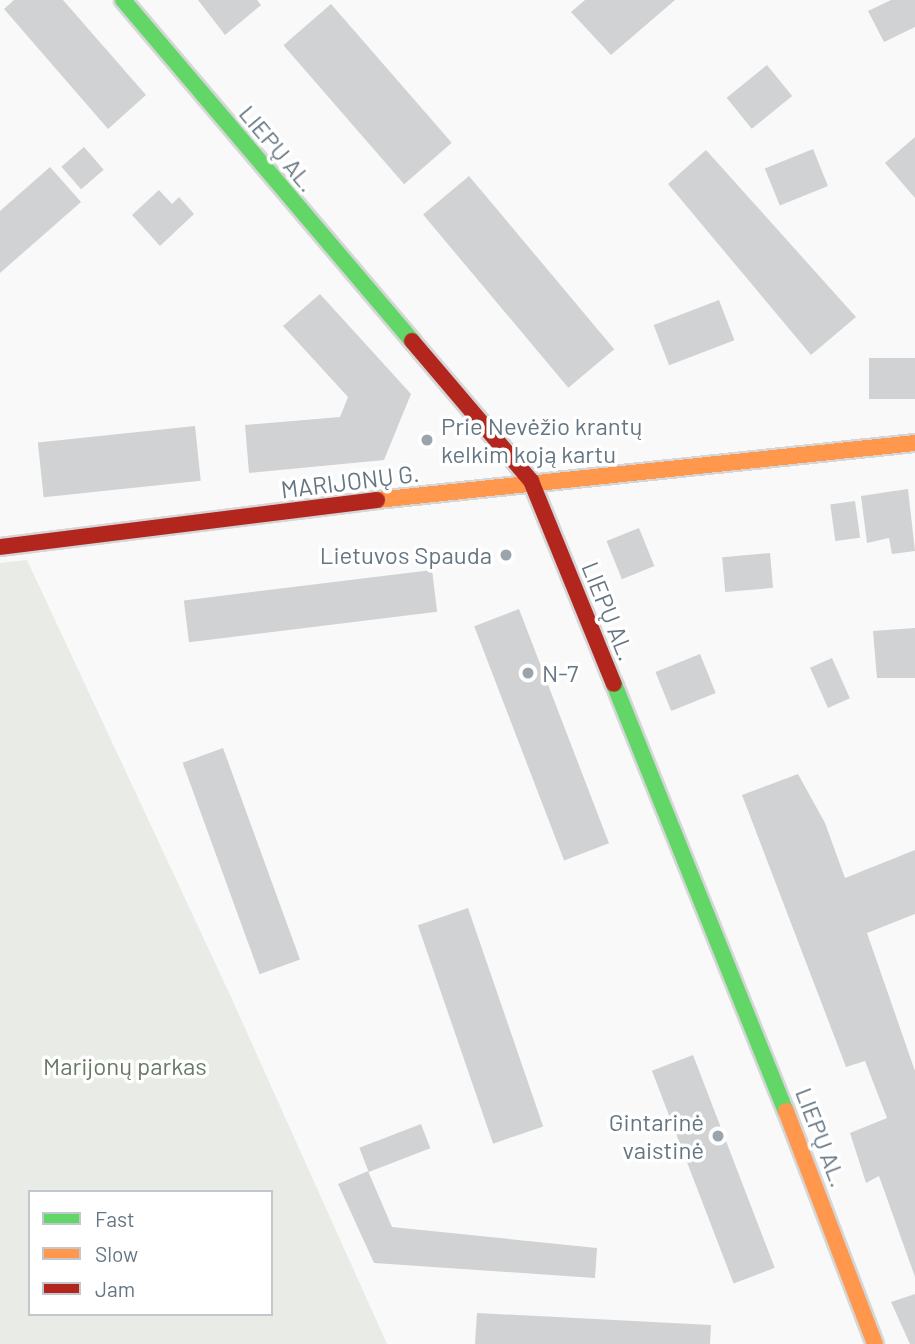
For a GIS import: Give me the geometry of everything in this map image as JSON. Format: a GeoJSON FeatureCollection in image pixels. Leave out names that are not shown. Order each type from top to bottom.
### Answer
{"type":"FeatureCollection","features":[{"type":"Feature","properties":{"kind":"street","name":"LIEPŲ AL."},"geometry":{"type":"LineString","coordinates":[[123,0],[531,481],[750,1015],[875,1344]]}},
{"type":"Feature","properties":{"kind":"street","name":"MARIJONŲ G."},"geometry":{"type":"LineString","coordinates":[[0,547],[531,481],[915,443]]}},
{"type":"Feature","properties":{"kind":"green space","name":"Marijonų parkas"},"geometry":{"type":"Polygon","coordinates":[[[27,560],[231,997],[387,1344],[0,1344],[0,563],[27,560]]]}},
{"type":"Feature","properties":{"kind":"building"},"geometry":{"type":"Polygon","coordinates":[[[14,0],[63,0],[146,95],[108,129],[4,9],[14,0]]]}},
{"type":"Feature","properties":{"kind":"building"},"geometry":{"type":"Polygon","coordinates":[[[198,0],[257,0],[261,5],[225,35],[198,0]]]}},
{"type":"Feature","properties":{"kind":"building"},"geometry":{"type":"Polygon","coordinates":[[[585,0],[675,0],[611,55],[571,12],[585,0]]]}},
{"type":"Feature","properties":{"kind":"building"},"geometry":{"type":"Polygon","coordinates":[[[891,0],[915,0],[915,27],[884,42],[868,11],[891,0]]]}},
{"type":"Feature","properties":{"kind":"building"},"geometry":{"type":"Polygon","coordinates":[[[331,4],[452,143],[404,184],[283,45],[331,4]]]}},
{"type":"Feature","properties":{"kind":"building"},"geometry":{"type":"Polygon","coordinates":[[[767,65],[792,96],[752,129],[727,98],[767,65]]]}},
{"type":"Feature","properties":{"kind":"building"},"geometry":{"type":"Polygon","coordinates":[[[915,137],[915,198],[885,163],[915,137]]]}},
{"type":"Feature","properties":{"kind":"building"},"geometry":{"type":"Polygon","coordinates":[[[84,147],[104,170],[81,189],[61,167],[84,147]]]}},
{"type":"Feature","properties":{"kind":"building"},"geometry":{"type":"Polygon","coordinates":[[[813,149],[828,186],[780,206],[765,168],[813,149]]]}},
{"type":"Feature","properties":{"kind":"building"},"geometry":{"type":"Polygon","coordinates":[[[706,150],[856,317],[811,355],[668,184],[706,150]]]}},
{"type":"Feature","properties":{"kind":"building"},"geometry":{"type":"Polygon","coordinates":[[[50,167],[81,202],[0,273],[0,211],[50,167]]]}},
{"type":"Feature","properties":{"kind":"building"},"geometry":{"type":"Polygon","coordinates":[[[469,176],[614,349],[568,388],[423,215],[469,176]]]}},
{"type":"Feature","properties":{"kind":"building"},"geometry":{"type":"Polygon","coordinates":[[[159,190],[172,204],[179,197],[194,214],[160,246],[132,215],[159,190]]]}},
{"type":"Feature","properties":{"kind":"building"},"geometry":{"type":"Polygon","coordinates":[[[320,294],[411,394],[384,460],[249,473],[245,425],[340,417],[348,397],[283,326],[320,294]]]}},
{"type":"Feature","properties":{"kind":"building"},"geometry":{"type":"Polygon","coordinates":[[[719,300],[734,340],[669,365],[654,325],[719,300]]]}},
{"type":"Feature","properties":{"kind":"building"},"geometry":{"type":"Polygon","coordinates":[[[869,358],[915,358],[915,399],[869,399],[869,358]]]}},
{"type":"Feature","properties":{"kind":"building"},"geometry":{"type":"Polygon","coordinates":[[[195,426],[201,481],[44,497],[38,443],[195,426]]]}},
{"type":"Feature","properties":{"kind":"building"},"geometry":{"type":"Polygon","coordinates":[[[908,489],[915,551],[892,554],[889,538],[867,543],[861,496],[908,489]]]}},
{"type":"Feature","properties":{"kind":"building"},"geometry":{"type":"Polygon","coordinates":[[[855,501],[860,538],[835,541],[830,504],[855,501]]]}},
{"type":"Feature","properties":{"kind":"building"},"geometry":{"type":"Polygon","coordinates":[[[639,528],[654,566],[622,579],[607,541],[639,528]]]}},
{"type":"Feature","properties":{"kind":"building"},"geometry":{"type":"Polygon","coordinates":[[[770,553],[773,588],[725,592],[722,557],[770,553]]]}},
{"type":"Feature","properties":{"kind":"building"},"geometry":{"type":"Polygon","coordinates":[[[432,570],[437,612],[189,642],[184,600],[432,570]]]}},
{"type":"Feature","properties":{"kind":"building"},"geometry":{"type":"Polygon","coordinates":[[[519,609],[609,843],[564,861],[474,626],[519,609]]]}},
{"type":"Feature","properties":{"kind":"building"},"geometry":{"type":"Polygon","coordinates":[[[915,628],[915,678],[877,678],[873,631],[915,628]]]}},
{"type":"Feature","properties":{"kind":"building"},"geometry":{"type":"Polygon","coordinates":[[[700,654],[716,693],[671,711],[655,672],[700,654]]]}},
{"type":"Feature","properties":{"kind":"building"},"geometry":{"type":"Polygon","coordinates":[[[832,658],[850,698],[828,708],[810,668],[832,658]]]}},
{"type":"Feature","properties":{"kind":"building"},"geometry":{"type":"Polygon","coordinates":[[[223,748],[300,959],[260,974],[183,763],[223,748]]]}},
{"type":"Feature","properties":{"kind":"building"},"geometry":{"type":"Polygon","coordinates":[[[798,774],[825,823],[845,878],[915,850],[915,914],[867,933],[915,1071],[915,1277],[879,1176],[866,1183],[850,1133],[887,1118],[865,1061],[846,1067],[742,795],[798,774]]]}},
{"type":"Feature","properties":{"kind":"building"},"geometry":{"type":"Polygon","coordinates":[[[468,908],[543,1126],[493,1144],[418,925],[468,908]]]}},
{"type":"Feature","properties":{"kind":"building"},"geometry":{"type":"Polygon","coordinates":[[[693,1055],[775,1268],[734,1284],[652,1071],[693,1055]]]}},
{"type":"Feature","properties":{"kind":"building"},"geometry":{"type":"Polygon","coordinates":[[[421,1124],[430,1148],[369,1172],[359,1148],[421,1124]]]}},
{"type":"Feature","properties":{"kind":"building"},"geometry":{"type":"Polygon","coordinates":[[[368,1171],[392,1227],[597,1248],[595,1278],[374,1263],[338,1184],[368,1171]]]}},
{"type":"Feature","properties":{"kind":"building"},"geometry":{"type":"Polygon","coordinates":[[[915,1294],[915,1344],[910,1344],[891,1302],[915,1294]]]}},
{"type":"Feature","properties":{"kind":"building"},"geometry":{"type":"Polygon","coordinates":[[[477,1313],[711,1325],[710,1344],[475,1344],[477,1313]]]}},
{"type":"Feature","properties":{"kind":"traffic: fast"},"geometry":{"type":"LineString","coordinates":[[123,0],[412,341]]}},
{"type":"Feature","properties":{"kind":"traffic: fast"},"geometry":{"type":"LineString","coordinates":[[614,684],[786,1111]]}},
{"type":"Feature","properties":{"kind":"traffic: slow"},"geometry":{"type":"LineString","coordinates":[[377,500],[915,443]]}},
{"type":"Feature","properties":{"kind":"traffic: slow"},"geometry":{"type":"LineString","coordinates":[[786,1111],[875,1344]]}},
{"type":"Feature","properties":{"kind":"traffic: jam"},"geometry":{"type":"LineString","coordinates":[[412,341],[531,481],[614,684]]}},
{"type":"Feature","properties":{"kind":"traffic: jam"},"geometry":{"type":"LineString","coordinates":[[0,547],[377,500]]}},
{"type":"Feature","properties":{"kind":"place","name":"Prie Nevėžio krantų kelkim koją kartu"},"geometry":{"type":"Point","coordinates":[427,440]}},
{"type":"Feature","properties":{"kind":"place","name":"Lietuvos Spauda"},"geometry":{"type":"Point","coordinates":[506,555]}},
{"type":"Feature","properties":{"kind":"place","name":"N-7"},"geometry":{"type":"Point","coordinates":[528,673]}},
{"type":"Feature","properties":{"kind":"place","name":"Gintarinė vaistinė"},"geometry":{"type":"Point","coordinates":[718,1136]}}]}
